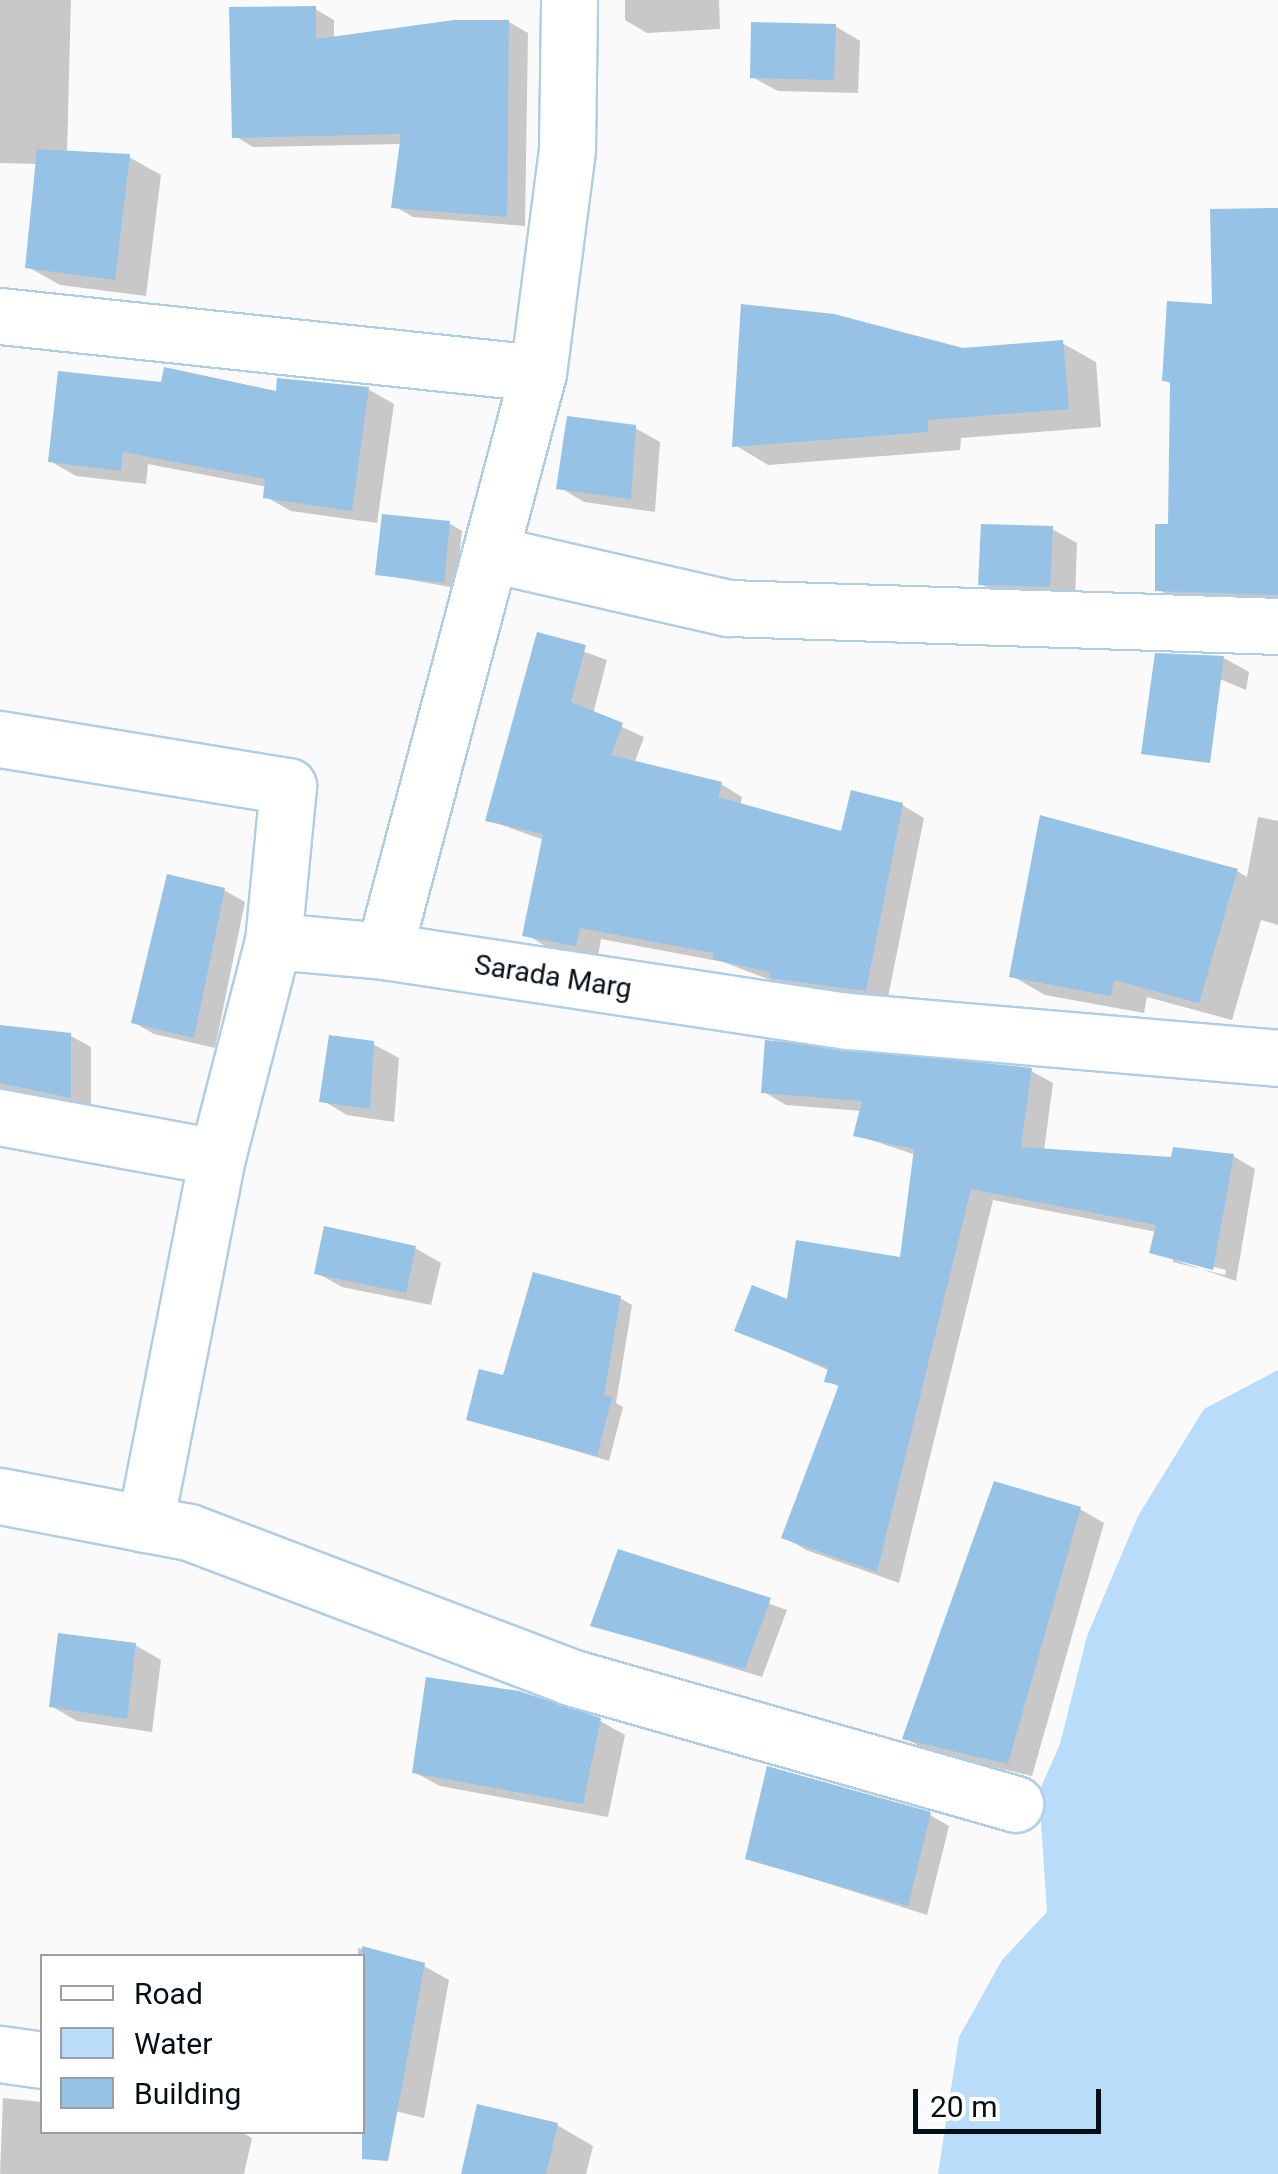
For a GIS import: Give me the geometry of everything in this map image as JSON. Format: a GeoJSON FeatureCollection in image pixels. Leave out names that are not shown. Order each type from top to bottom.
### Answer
{"type":"FeatureCollection","features":[{"type":"Feature","properties":{"kind":"street"},"geometry":{"type":"LineString","coordinates":[[384,951],[538,373],[567,149],[568,0]]}},
{"type":"Feature","properties":{"kind":"street"},"geometry":{"type":"LineString","coordinates":[[0,316],[538,373]]}},
{"type":"Feature","properties":{"kind":"street"},"geometry":{"type":"LineString","coordinates":[[492,554],[728,608],[1278,626]]}},
{"type":"Feature","properties":{"kind":"street"},"geometry":{"type":"LineString","coordinates":[[0,739],[288,786],[274,941],[217,1157],[145,1524]]}},
{"type":"Feature","properties":{"kind":"street","name":"Sarada Marg"},"geometry":{"type":"LineString","coordinates":[[274,941],[384,951],[848,1021],[1278,1058]]}},
{"type":"Feature","properties":{"kind":"street"},"geometry":{"type":"LineString","coordinates":[[0,1117],[217,1157]]}},
{"type":"Feature","properties":{"kind":"street"},"geometry":{"type":"LineString","coordinates":[[0,1496],[189,1532],[570,1677],[1015,1804]]}},
{"type":"Feature","properties":{"kind":"street"},"geometry":{"type":"LineString","coordinates":[[0,2054],[40,2060]]}},
{"type":"Feature","properties":{"kind":"water"},"geometry":{"type":"Polygon","coordinates":[[[1278,1370],[1278,2174],[938,2174],[959,2037],[1002,1960],[1047,1912],[1039,1792],[1060,1744],[1087,1636],[1138,1516],[1204,1409],[1278,1370]]]}},
{"type":"Feature","properties":{"kind":"building"},"geometry":{"type":"Polygon","coordinates":[[[316,6],[316,39],[454,20],[509,20],[507,217],[391,208],[401,134],[232,138],[229,7],[316,6]]]}},
{"type":"Feature","properties":{"kind":"building"},"geometry":{"type":"Polygon","coordinates":[[[751,22],[836,24],[834,80],[750,78],[751,22]]]}},
{"type":"Feature","properties":{"kind":"building"},"geometry":{"type":"Polygon","coordinates":[[[37,149],[130,154],[115,280],[25,268],[37,149]]]}},
{"type":"Feature","properties":{"kind":"building"},"geometry":{"type":"Polygon","coordinates":[[[1278,208],[1278,595],[1155,591],[1155,524],[1168,524],[1170,382],[1162,381],[1167,301],[1212,304],[1210,209],[1278,208]]]}},
{"type":"Feature","properties":{"kind":"building"},"geometry":{"type":"Polygon","coordinates":[[[741,304],[834,314],[963,348],[1063,340],[1069,409],[928,420],[928,432],[732,447],[741,304]]]}},
{"type":"Feature","properties":{"kind":"building"},"geometry":{"type":"Polygon","coordinates":[[[164,367],[276,391],[277,378],[369,387],[352,511],[263,498],[265,479],[123,452],[121,471],[48,462],[58,371],[161,382],[164,367]]]}},
{"type":"Feature","properties":{"kind":"building"},"geometry":{"type":"Polygon","coordinates":[[[567,416],[636,425],[631,499],[556,489],[567,416]]]}},
{"type":"Feature","properties":{"kind":"building"},"geometry":{"type":"Polygon","coordinates":[[[382,514],[450,521],[444,583],[375,575],[382,514]]]}},
{"type":"Feature","properties":{"kind":"building"},"geometry":{"type":"Polygon","coordinates":[[[981,524],[1053,526],[1050,587],[978,585],[981,524]]]}},
{"type":"Feature","properties":{"kind":"building"},"geometry":{"type":"Polygon","coordinates":[[[537,632],[586,645],[571,702],[623,723],[611,755],[722,782],[718,797],[841,831],[851,790],[903,803],[866,991],[769,978],[770,972],[712,959],[714,953],[580,928],[576,946],[522,936],[543,834],[485,821],[537,632]]]}},
{"type":"Feature","properties":{"kind":"building"},"geometry":{"type":"Polygon","coordinates":[[[1155,653],[1224,656],[1210,763],[1141,754],[1155,653]]]}},
{"type":"Feature","properties":{"kind":"building"},"geometry":{"type":"Polygon","coordinates":[[[1040,815],[1238,869],[1199,1003],[1114,980],[1111,996],[1009,977],[1040,815]]]}},
{"type":"Feature","properties":{"kind":"building"},"geometry":{"type":"Polygon","coordinates":[[[167,874],[225,888],[194,1038],[131,1023],[167,874]]]}},
{"type":"Feature","properties":{"kind":"building"},"geometry":{"type":"Polygon","coordinates":[[[0,1025],[71,1033],[71,1098],[0,1083],[0,1025]]]}},
{"type":"Feature","properties":{"kind":"building"},"geometry":{"type":"Polygon","coordinates":[[[329,1035],[374,1041],[370,1109],[319,1102],[329,1035]]]}},
{"type":"Feature","properties":{"kind":"building"},"geometry":{"type":"Polygon","coordinates":[[[765,1040],[1032,1068],[1021,1147],[1171,1157],[1173,1147],[1234,1154],[1213,1270],[1149,1253],[1156,1225],[971,1189],[877,1572],[781,1538],[839,1385],[824,1382],[828,1368],[734,1331],[752,1285],[787,1299],[796,1240],[900,1257],[914,1149],[853,1136],[862,1101],[761,1093],[765,1040]]]}},
{"type":"Feature","properties":{"kind":"building"},"geometry":{"type":"Polygon","coordinates":[[[324,1226],[416,1246],[406,1293],[314,1274],[324,1226]]]}},
{"type":"Feature","properties":{"kind":"building"},"geometry":{"type":"Polygon","coordinates":[[[533,1272],[621,1296],[604,1395],[612,1397],[597,1456],[466,1420],[479,1369],[503,1375],[533,1272]]]}},
{"type":"Feature","properties":{"kind":"building"},"geometry":{"type":"Polygon","coordinates":[[[994,1481],[1081,1507],[1008,1764],[902,1739],[994,1481]]]}},
{"type":"Feature","properties":{"kind":"building"},"geometry":{"type":"Polygon","coordinates":[[[618,1549],[771,1598],[745,1669],[590,1626],[618,1549]]]}},
{"type":"Feature","properties":{"kind":"building"},"geometry":{"type":"Polygon","coordinates":[[[58,1633],[136,1643],[127,1719],[49,1707],[58,1633]]]}},
{"type":"Feature","properties":{"kind":"building"},"geometry":{"type":"Polygon","coordinates":[[[426,1677],[519,1691],[601,1718],[583,1804],[412,1773],[426,1677]]]}},
{"type":"Feature","properties":{"kind":"building"},"geometry":{"type":"Polygon","coordinates":[[[767,1766],[931,1812],[908,1906],[745,1859],[767,1766]]]}},
{"type":"Feature","properties":{"kind":"building"},"geometry":{"type":"Polygon","coordinates":[[[362,1946],[425,1963],[388,2161],[362,2159],[362,1946]]]}},
{"type":"Feature","properties":{"kind":"building"},"geometry":{"type":"Polygon","coordinates":[[[477,2104],[558,2123],[546,2174],[461,2174],[477,2104]]]}}]}
